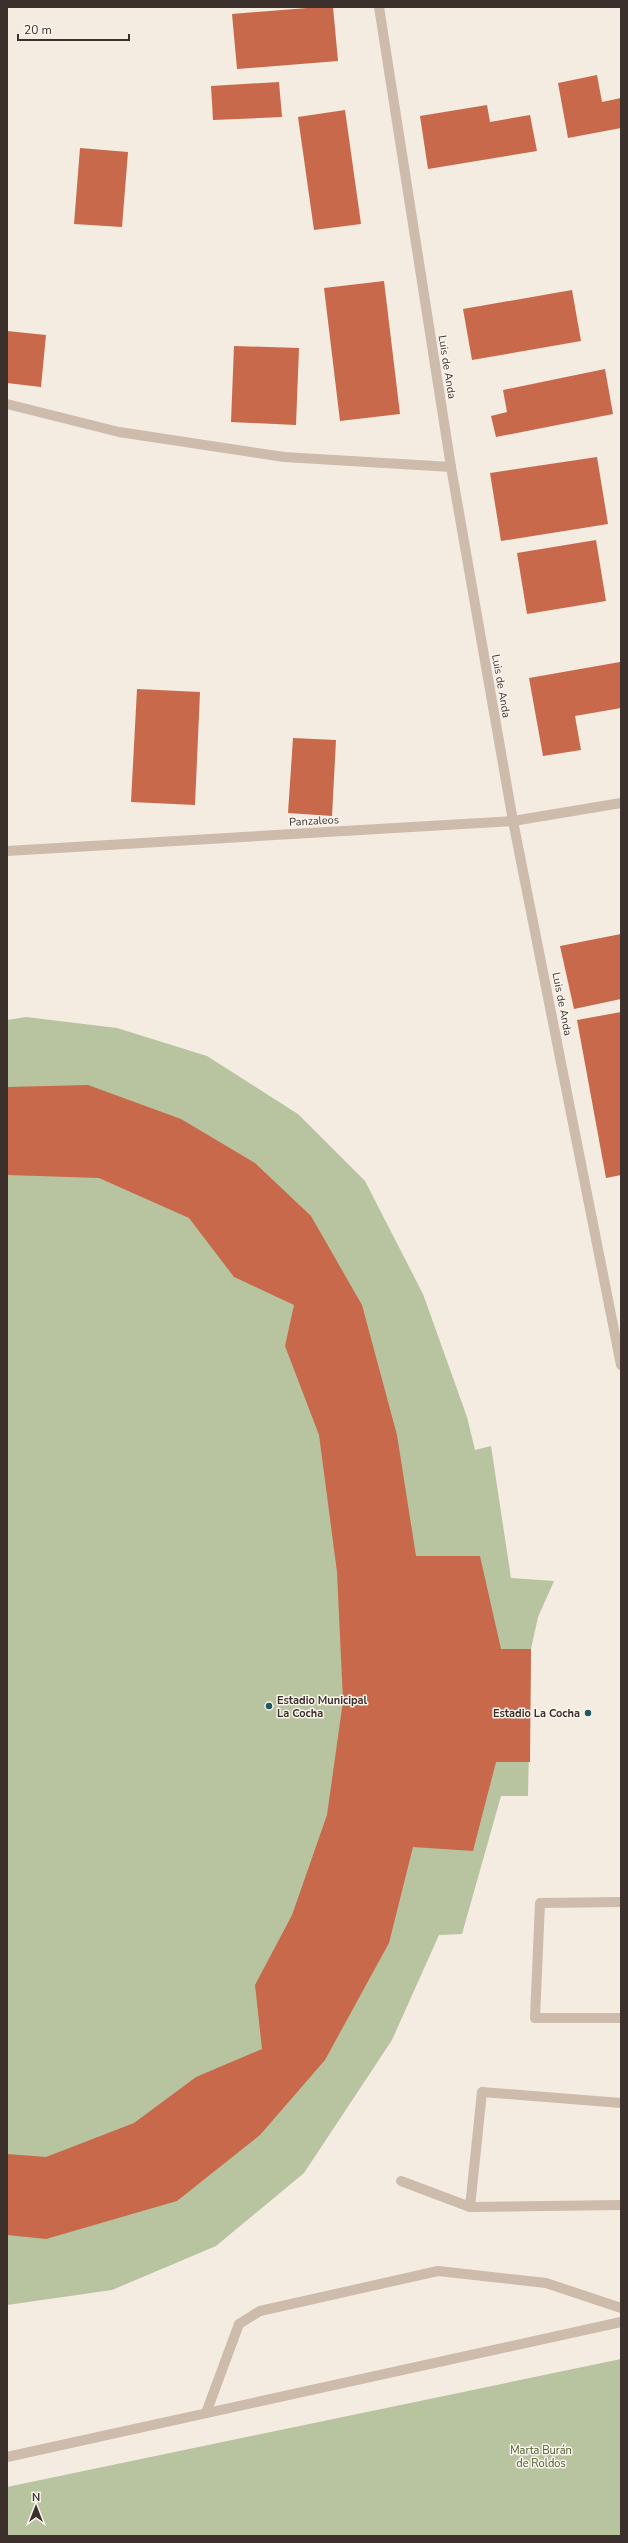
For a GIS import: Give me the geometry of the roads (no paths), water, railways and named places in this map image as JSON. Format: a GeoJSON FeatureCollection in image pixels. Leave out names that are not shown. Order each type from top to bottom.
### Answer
{"type":"FeatureCollection","features":[{"type":"Feature","properties":{"kind":"street","name":"Luis de Anda"},"geometry":{"type":"LineString","coordinates":[[379,7],[450,467],[513,822],[618,1336],[621,1366]]}},
{"type":"Feature","properties":{"kind":"street"},"geometry":{"type":"LineString","coordinates":[[7,404],[119,432],[284,457],[450,467]]}},
{"type":"Feature","properties":{"kind":"street","name":"Panzaleos"},"geometry":{"type":"LineString","coordinates":[[7,851],[513,822],[621,803]]}},
{"type":"Feature","properties":{"kind":"street"},"geometry":{"type":"LineString","coordinates":[[621,1902],[540,1903],[535,2018],[621,2018]]}},
{"type":"Feature","properties":{"kind":"street"},"geometry":{"type":"LineString","coordinates":[[470,2207],[482,2092],[621,2103]]}},
{"type":"Feature","properties":{"kind":"street"},"geometry":{"type":"LineString","coordinates":[[401,2181],[470,2207],[621,2205]]}},
{"type":"Feature","properties":{"kind":"street"},"geometry":{"type":"LineString","coordinates":[[206,2413],[239,2324],[260,2311],[438,2271],[546,2283],[621,2308]]}},
{"type":"Feature","properties":{"kind":"street"},"geometry":{"type":"LineString","coordinates":[[7,2456],[621,2322]]}},
{"type":"Feature","properties":{"kind":"place","name":"Estadio Municipal La Cocha"},"geometry":{"type":"Point","coordinates":[269,1706]}},
{"type":"Feature","properties":{"kind":"place","name":"Estadio La Cocha"},"geometry":{"type":"Point","coordinates":[588,1713]}},
{"type":"Feature","properties":{"kind":"park label","name":"Marta Burán de Roldos"},"geometry":{"type":"Point","coordinates":[541,2456]}}]}
